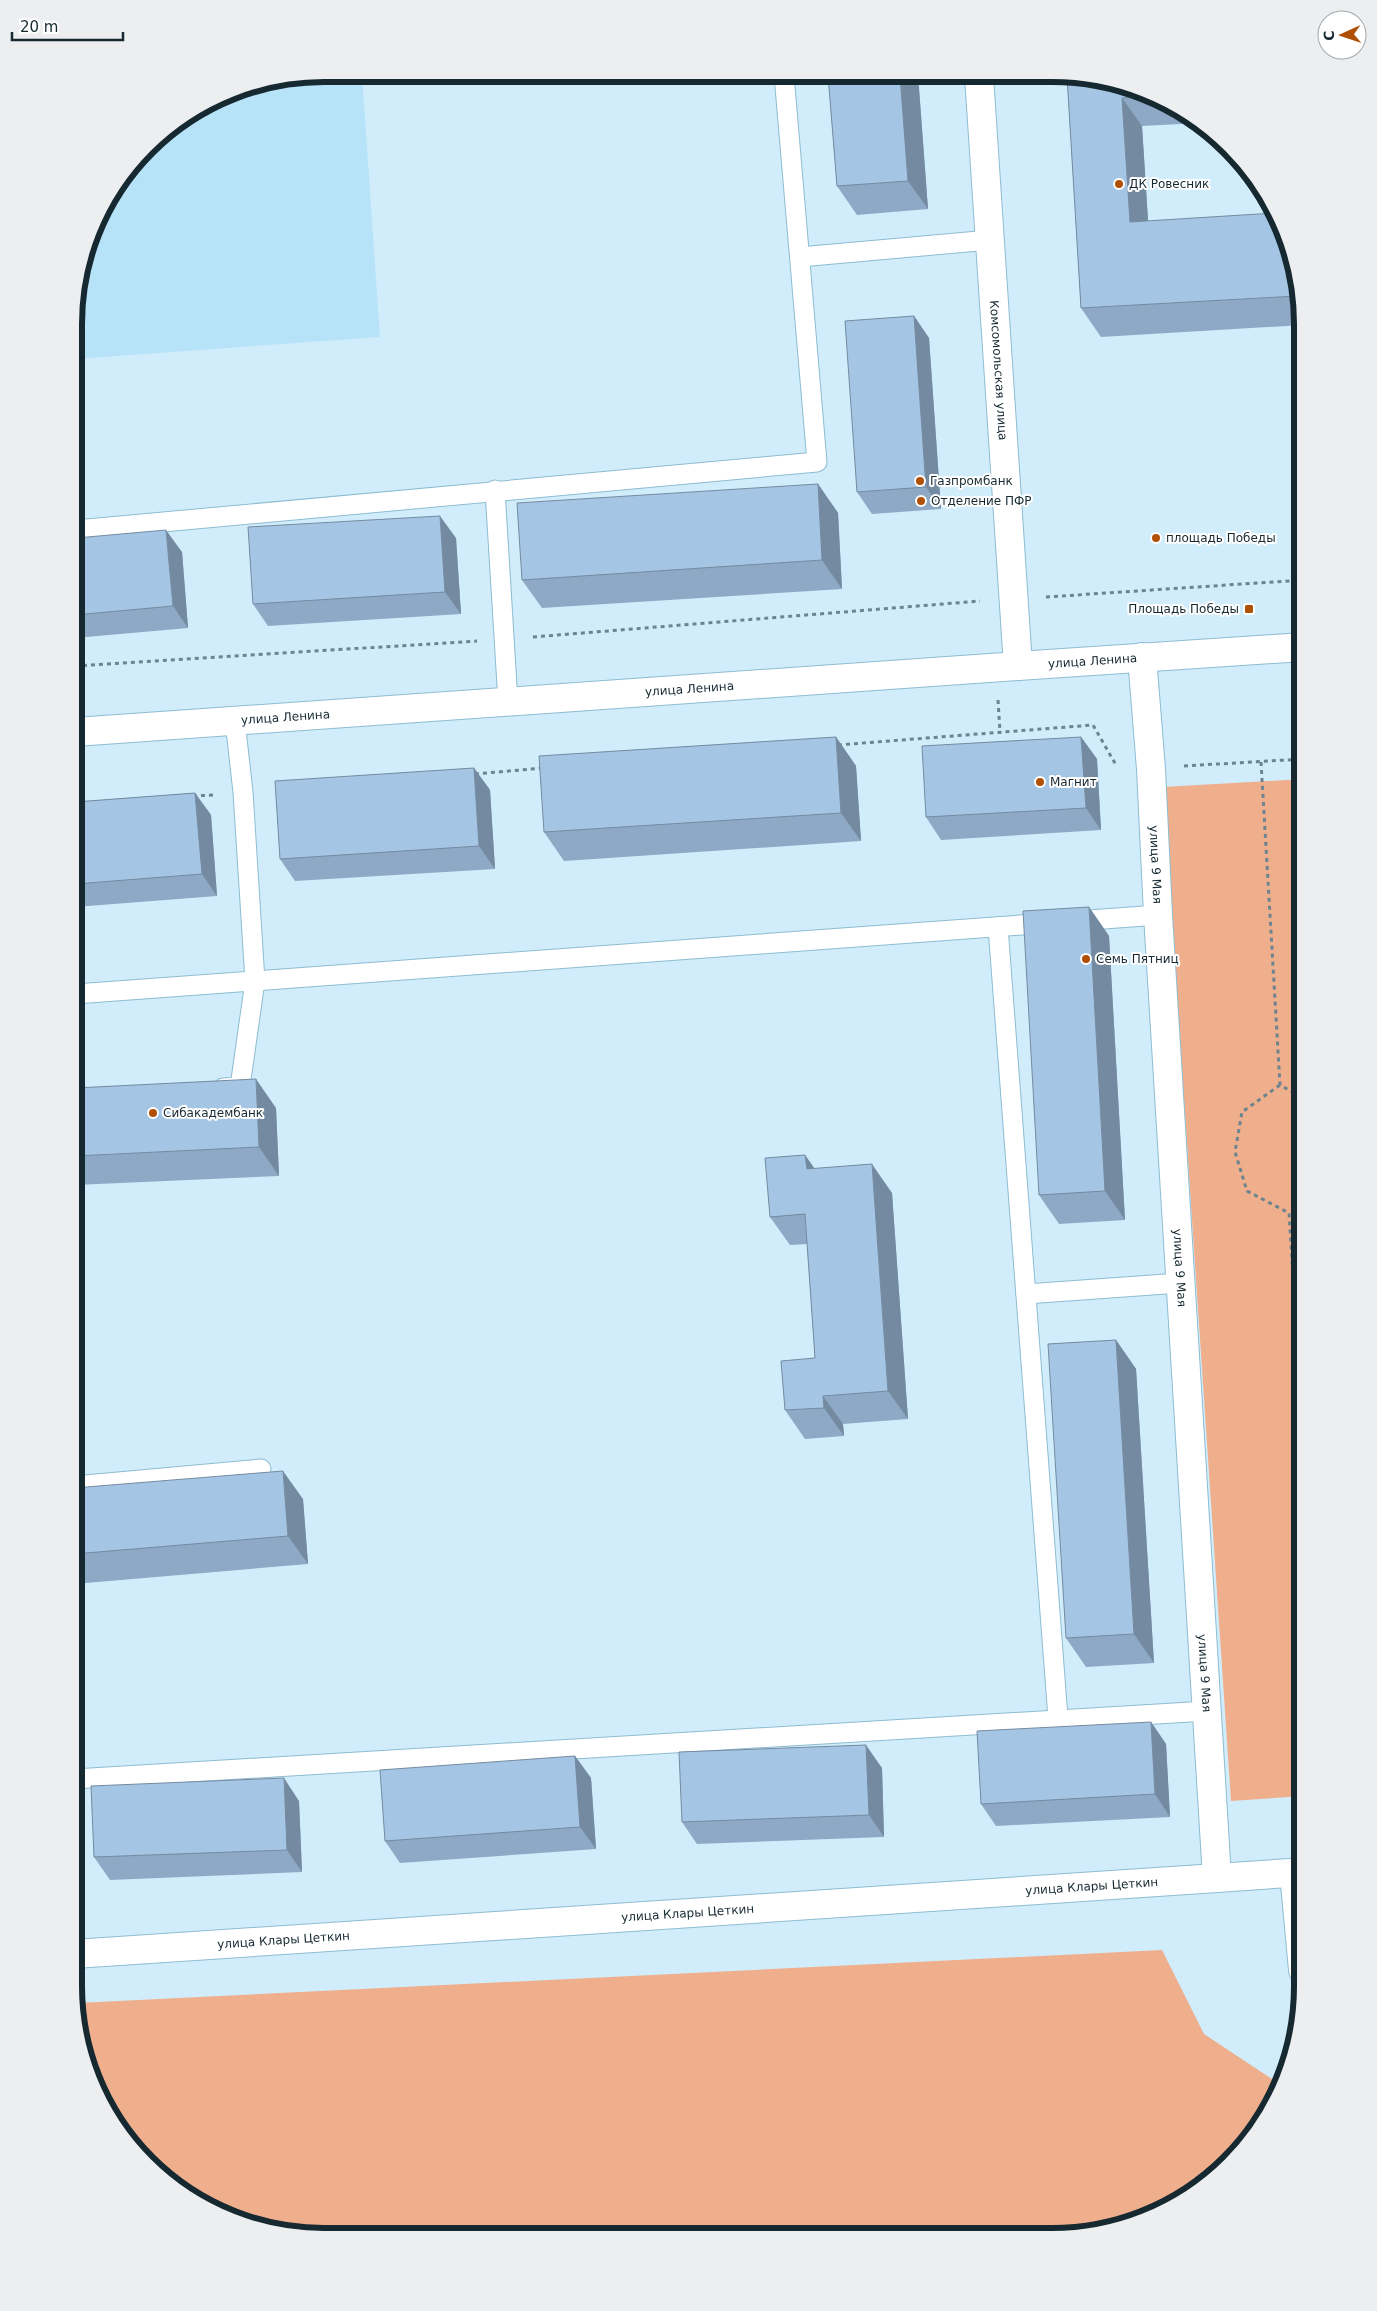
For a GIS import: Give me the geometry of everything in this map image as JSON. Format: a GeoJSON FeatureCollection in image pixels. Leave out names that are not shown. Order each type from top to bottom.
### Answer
{"type":"FeatureCollection","features":[{"type":"Feature","properties":{"kind":"street","name":"Комсомольская улица"},"geometry":{"type":"LineString","coordinates":[[979,82],[1018,666]]}},
{"type":"Feature","properties":{"kind":"street","name":"улица Ленина"},"geometry":{"type":"LineString","coordinates":[[82,732],[1294,648]]}},
{"type":"Feature","properties":{"kind":"street","name":"улица 9 Мая"},"geometry":{"type":"LineString","coordinates":[[1142,657],[1151,768],[1158,915],[1217,1878]]}},
{"type":"Feature","properties":{"kind":"street","name":"улица Клары Цеткин"},"geometry":{"type":"LineString","coordinates":[[82,1953],[1294,1873]]}},
{"type":"Feature","properties":{"kind":"lane"},"geometry":{"type":"LineString","coordinates":[[82,529],[816,462],[785,82]]}},
{"type":"Feature","properties":{"kind":"lane"},"geometry":{"type":"LineString","coordinates":[[800,256],[990,240]]}},
{"type":"Feature","properties":{"kind":"lane"},"geometry":{"type":"LineString","coordinates":[[495,490],[508,702]]}},
{"type":"Feature","properties":{"kind":"lane"},"geometry":{"type":"LineString","coordinates":[[201,1089],[240,1087],[255,981],[243,792],[235,721]]}},
{"type":"Feature","properties":{"kind":"lane"},"geometry":{"type":"LineString","coordinates":[[82,993],[1158,915]]}},
{"type":"Feature","properties":{"kind":"lane"},"geometry":{"type":"LineString","coordinates":[[998,927],[1058,1718]]}},
{"type":"Feature","properties":{"kind":"lane"},"geometry":{"type":"LineString","coordinates":[[1026,1294],[1180,1283]]}},
{"type":"Feature","properties":{"kind":"lane"},"geometry":{"type":"LineString","coordinates":[[82,1485],[261,1469]]}},
{"type":"Feature","properties":{"kind":"lane"},"geometry":{"type":"LineString","coordinates":[[82,1779],[1058,1718],[1207,1711]]}},
{"type":"Feature","properties":{"kind":"path"},"geometry":{"type":"LineString","coordinates":[[82,666],[504,640],[1014,599],[1294,581]]}},
{"type":"Feature","properties":{"kind":"path"},"geometry":{"type":"LineString","coordinates":[[831,746],[1092,725],[1120,770],[1294,760]]}},
{"type":"Feature","properties":{"kind":"path"},"geometry":{"type":"LineString","coordinates":[[1261,762],[1280,1085]]}},
{"type":"Feature","properties":{"kind":"path"},"geometry":{"type":"LineString","coordinates":[[472,774],[552,768]]}},
{"type":"Feature","properties":{"kind":"path"},"geometry":{"type":"LineString","coordinates":[[184,797],[243,792]]}},
{"type":"Feature","properties":{"kind":"path"},"geometry":{"type":"LineString","coordinates":[[1280,1085],[1294,1093]]}},
{"type":"Feature","properties":{"kind":"path"},"geometry":{"type":"LineString","coordinates":[[1280,1085],[1242,1112],[1236,1152],[1247,1191],[1289,1213]]}},
{"type":"Feature","properties":{"kind":"path"},"geometry":{"type":"LineString","coordinates":[[1289,1213],[1294,1209]]}},
{"type":"Feature","properties":{"kind":"path"},"geometry":{"type":"LineString","coordinates":[[1289,1213],[1294,1292]]}},
{"type":"Feature","properties":{"kind":"shaded area"},"geometry":{"type":"Polygon","coordinates":[[[325,82],[363,82],[380,337],[82,359],[82,325],[87,278],[101,232],[123,190],[153,153],[190,123],[232,101],[278,87],[325,82]]]}},
{"type":"Feature","properties":{"kind":"shaded area"},"geometry":{"type":"Polygon","coordinates":[[[1294,780],[1294,1797],[1231,1801],[1163,787],[1294,780]]]}},
{"type":"Feature","properties":{"kind":"shaded area"},"geometry":{"type":"Polygon","coordinates":[[[1162,1950],[1204,2034],[1272,2079],[1273,2087],[1254,2121],[1244,2134],[1224,2158],[1200,2178],[1159,2204],[1130,2216],[1099,2224],[1068,2228],[309,2228],[262,2220],[218,2204],[190,2188],[153,2158],[123,2121],[107,2093],[91,2049],[83,2003],[1162,1950]]]}},
{"type":"Feature","properties":{"kind":"building"},"geometry":{"type":"Polygon","coordinates":[[[829,82],[901,82],[908,181],[837,186],[829,82]]]}},
{"type":"Feature","properties":{"kind":"building","name":"ДК Ровесник"},"geometry":{"type":"Polygon","coordinates":[[[1067,83],[1099,87],[1135,97],[1122,98],[1130,222],[1267,213],[1282,247],[1292,296],[1081,308],[1067,83]]]}},
{"type":"Feature","properties":{"kind":"building"},"geometry":{"type":"Polygon","coordinates":[[[914,316],[926,487],[857,492],[845,321],[914,316]]]}},
{"type":"Feature","properties":{"kind":"building"},"geometry":{"type":"Polygon","coordinates":[[[818,484],[822,560],[522,580],[517,503],[818,484]]]}},
{"type":"Feature","properties":{"kind":"building"},"geometry":{"type":"Polygon","coordinates":[[[440,516],[445,592],[253,604],[248,527],[440,516]]]}},
{"type":"Feature","properties":{"kind":"building"},"geometry":{"type":"Polygon","coordinates":[[[166,530],[173,606],[82,614],[82,537],[166,530]]]}},
{"type":"Feature","properties":{"kind":"building"},"geometry":{"type":"Polygon","coordinates":[[[836,737],[841,813],[544,832],[539,756],[836,737]]]}},
{"type":"Feature","properties":{"kind":"building"},"geometry":{"type":"Polygon","coordinates":[[[1081,737],[1086,808],[926,817],[922,746],[1081,737]]]}},
{"type":"Feature","properties":{"kind":"building"},"geometry":{"type":"Polygon","coordinates":[[[474,768],[479,846],[280,859],[275,781],[474,768]]]}},
{"type":"Feature","properties":{"kind":"building"},"geometry":{"type":"Polygon","coordinates":[[[195,793],[202,874],[82,883],[82,801],[195,793]]]}},
{"type":"Feature","properties":{"kind":"building"},"geometry":{"type":"Polygon","coordinates":[[[1089,907],[1105,1191],[1039,1195],[1023,911],[1089,907]]]}},
{"type":"Feature","properties":{"kind":"building"},"geometry":{"type":"Polygon","coordinates":[[[256,1079],[259,1147],[82,1156],[82,1088],[256,1079]]]}},
{"type":"Feature","properties":{"kind":"building"},"geometry":{"type":"Polygon","coordinates":[[[805,1155],[807,1169],[872,1164],[888,1391],[823,1396],[824,1408],[785,1410],[781,1361],[815,1358],[805,1214],[770,1217],[765,1158],[805,1155]]]}},
{"type":"Feature","properties":{"kind":"building"},"geometry":{"type":"Polygon","coordinates":[[[1116,1340],[1134,1634],[1066,1638],[1048,1344],[1116,1340]]]}},
{"type":"Feature","properties":{"kind":"building"},"geometry":{"type":"Polygon","coordinates":[[[283,1471],[288,1536],[82,1553],[82,1487],[283,1471]]]}},
{"type":"Feature","properties":{"kind":"building"},"geometry":{"type":"Polygon","coordinates":[[[1151,1722],[1155,1794],[981,1804],[977,1731],[1151,1722]]]}},
{"type":"Feature","properties":{"kind":"building"},"geometry":{"type":"Polygon","coordinates":[[[866,1745],[869,1815],[682,1822],[679,1752],[866,1745]]]}},
{"type":"Feature","properties":{"kind":"building"},"geometry":{"type":"Polygon","coordinates":[[[575,1756],[580,1827],[385,1841],[380,1770],[575,1756]]]}},
{"type":"Feature","properties":{"kind":"building"},"geometry":{"type":"Polygon","coordinates":[[[284,1778],[287,1850],[94,1857],[91,1786],[284,1778]]]}},
{"type":"Feature","properties":{"kind":"place","name":"ДК Ровесник"},"geometry":{"type":"Point","coordinates":[1119,184]}},
{"type":"Feature","properties":{"kind":"place","name":"Газпромбанк"},"geometry":{"type":"Point","coordinates":[920,481]}},
{"type":"Feature","properties":{"kind":"place","name":"Отделение ПФР"},"geometry":{"type":"Point","coordinates":[921,501]}},
{"type":"Feature","properties":{"kind":"place","name":"площадь Победы"},"geometry":{"type":"Point","coordinates":[1156,538]}},
{"type":"Feature","properties":{"kind":"place","name":"Площадь Победы"},"geometry":{"type":"Point","coordinates":[1249,609]}},
{"type":"Feature","properties":{"kind":"place","name":"Магнит"},"geometry":{"type":"Point","coordinates":[1040,782]}},
{"type":"Feature","properties":{"kind":"place","name":"Семь Пятниц"},"geometry":{"type":"Point","coordinates":[1086,959]}},
{"type":"Feature","properties":{"kind":"place","name":"Сибакадембанк"},"geometry":{"type":"Point","coordinates":[153,1113]}}]}
